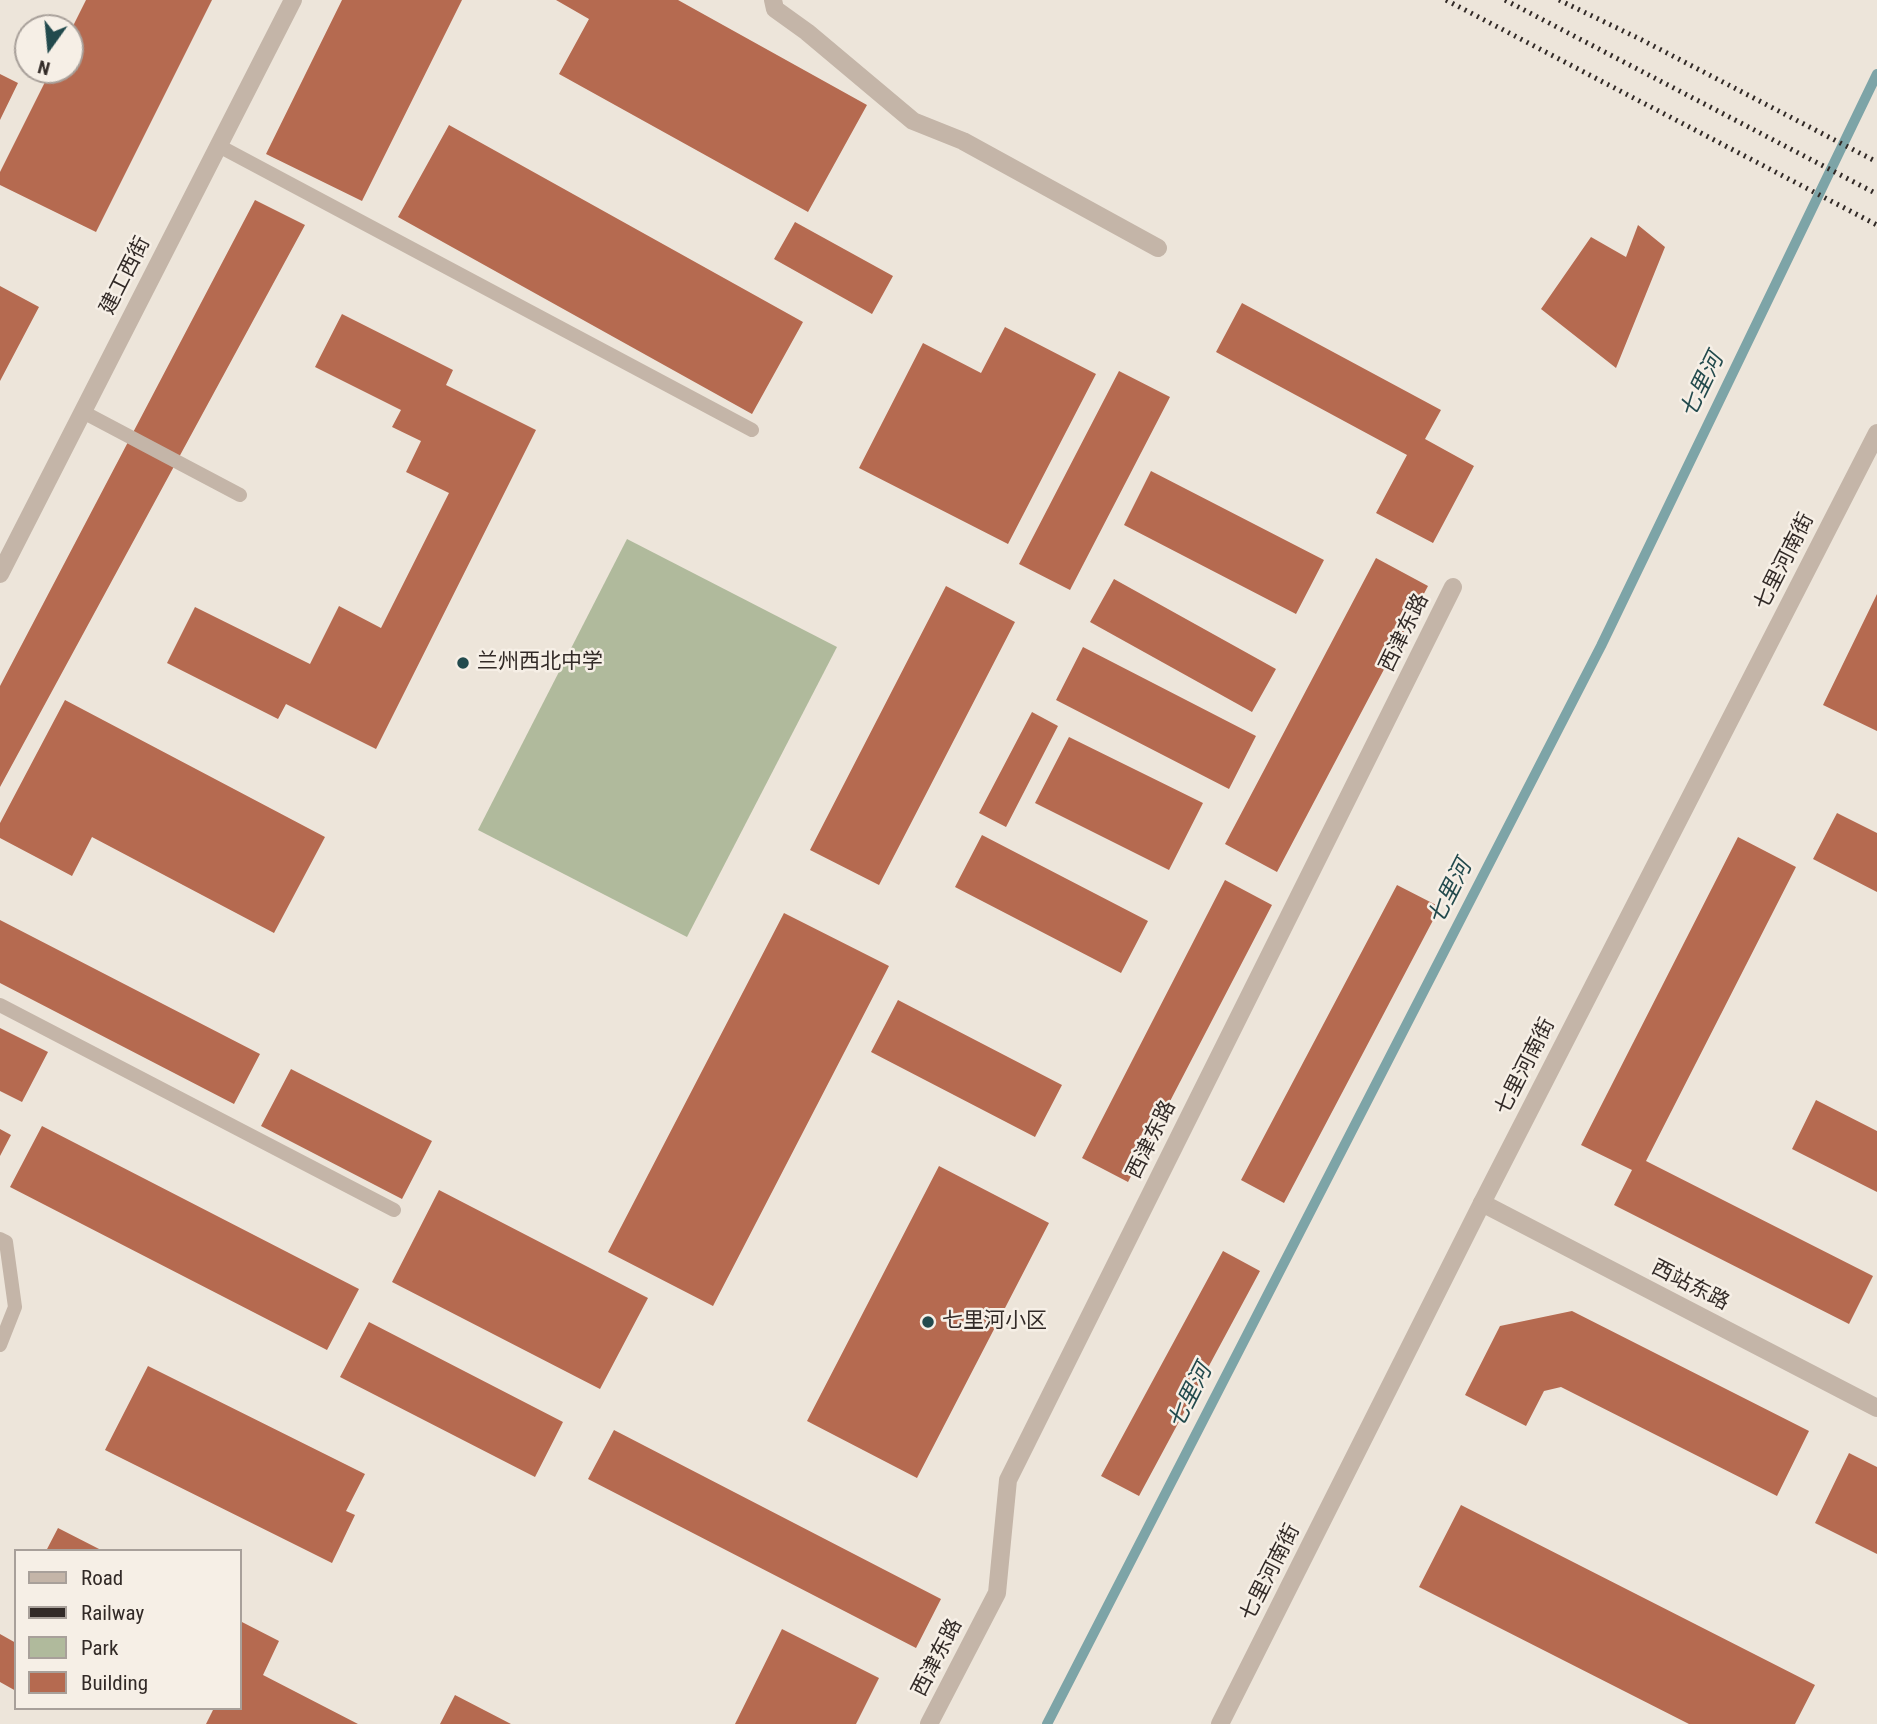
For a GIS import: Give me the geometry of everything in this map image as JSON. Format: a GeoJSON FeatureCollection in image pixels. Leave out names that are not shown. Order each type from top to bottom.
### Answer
{"type":"FeatureCollection","features":[{"type":"Feature","properties":{"kind":"street","name":"建工西街"},"geometry":{"type":"LineString","coordinates":[[0,574],[293,0]]}},
{"type":"Feature","properties":{"kind":"street"},"geometry":{"type":"LineString","coordinates":[[773,0],[775,9],[807,32],[913,121],[963,141],[1158,248]]}},
{"type":"Feature","properties":{"kind":"street","name":"七里河南街"},"geometry":{"type":"LineString","coordinates":[[1220,1724],[1482,1203],[1877,433]]}},
{"type":"Feature","properties":{"kind":"street","name":"西津东路"},"geometry":{"type":"LineString","coordinates":[[929,1724],[997,1593],[1008,1480],[1453,587]]}},
{"type":"Feature","properties":{"kind":"street","name":"西站东路"},"geometry":{"type":"LineString","coordinates":[[1482,1203],[1877,1408]]}},
{"type":"Feature","properties":{"kind":"lane"},"geometry":{"type":"LineString","coordinates":[[219,146],[752,430]]}},
{"type":"Feature","properties":{"kind":"lane"},"geometry":{"type":"LineString","coordinates":[[83,412],[240,495]]}},
{"type":"Feature","properties":{"kind":"lane"},"geometry":{"type":"LineString","coordinates":[[0,1005],[394,1210]]}},
{"type":"Feature","properties":{"kind":"lane"},"geometry":{"type":"LineString","coordinates":[[0,1239],[6,1242],[15,1307],[0,1345]]}},
{"type":"Feature","properties":{"kind":"green space"},"geometry":{"type":"Polygon","coordinates":[[[627,539],[837,647],[687,937],[478,830],[627,539]]]}},
{"type":"Feature","properties":{"kind":"building"},"geometry":{"type":"Polygon","coordinates":[[[86,0],[212,0],[96,232],[0,185],[0,172],[44,84],[84,84],[84,14],[79,14],[86,0]]]}},
{"type":"Feature","properties":{"kind":"building"},"geometry":{"type":"Polygon","coordinates":[[[342,0],[462,0],[362,201],[266,154],[342,0]]]}},
{"type":"Feature","properties":{"kind":"building"},"geometry":{"type":"Polygon","coordinates":[[[556,0],[678,0],[867,105],[808,212],[559,74],[589,19],[556,0]]]}},
{"type":"Feature","properties":{"kind":"building"},"geometry":{"type":"Polygon","coordinates":[[[0,74],[18,84],[0,120],[0,74]]]}},
{"type":"Feature","properties":{"kind":"building"},"geometry":{"type":"Polygon","coordinates":[[[449,125],[803,322],[752,414],[398,217],[449,125]]]}},
{"type":"Feature","properties":{"kind":"building"},"geometry":{"type":"Polygon","coordinates":[[[255,200],[305,225],[0,787],[0,686],[255,200]]]}},
{"type":"Feature","properties":{"kind":"building"},"geometry":{"type":"Polygon","coordinates":[[[795,222],[893,276],[872,314],[774,259],[795,222]]]}},
{"type":"Feature","properties":{"kind":"building"},"geometry":{"type":"Polygon","coordinates":[[[1638,225],[1665,247],[1616,368],[1541,309],[1591,237],[1626,257],[1638,225]]]}},
{"type":"Feature","properties":{"kind":"building"},"geometry":{"type":"Polygon","coordinates":[[[0,286],[39,307],[0,381],[0,286]]]}},
{"type":"Feature","properties":{"kind":"building"},"geometry":{"type":"Polygon","coordinates":[[[1242,303],[1441,410],[1425,439],[1474,466],[1433,543],[1376,513],[1407,455],[1216,352],[1242,303]]]}},
{"type":"Feature","properties":{"kind":"building"},"geometry":{"type":"Polygon","coordinates":[[[342,314],[453,370],[446,385],[536,430],[376,749],[286,704],[278,719],[167,663],[195,607],[310,664],[339,606],[381,628],[449,493],[406,472],[421,441],[392,427],[401,410],[315,367],[342,314]]]}},
{"type":"Feature","properties":{"kind":"building"},"geometry":{"type":"Polygon","coordinates":[[[1005,327],[1096,374],[1008,544],[859,468],[923,343],[981,373],[1005,327]]]}},
{"type":"Feature","properties":{"kind":"building"},"geometry":{"type":"Polygon","coordinates":[[[1119,371],[1170,397],[1070,590],[1019,564],[1119,371]]]}},
{"type":"Feature","properties":{"kind":"building"},"geometry":{"type":"Polygon","coordinates":[[[1151,471],[1324,560],[1296,614],[1124,525],[1151,471]]]}},
{"type":"Feature","properties":{"kind":"building"},"geometry":{"type":"Polygon","coordinates":[[[1376,558],[1428,586],[1277,872],[1225,844],[1376,558]]]}},
{"type":"Feature","properties":{"kind":"building"},"geometry":{"type":"Polygon","coordinates":[[[1114,579],[1276,669],[1252,712],[1090,622],[1114,579]]]}},
{"type":"Feature","properties":{"kind":"building"},"geometry":{"type":"Polygon","coordinates":[[[946,586],[1015,622],[879,885],[810,850],[946,586]]]}},
{"type":"Feature","properties":{"kind":"building"},"geometry":{"type":"Polygon","coordinates":[[[1877,594],[1877,731],[1823,705],[1877,594]]]}},
{"type":"Feature","properties":{"kind":"building"},"geometry":{"type":"Polygon","coordinates":[[[1083,647],[1256,736],[1229,789],[1056,700],[1083,647]]]}},
{"type":"Feature","properties":{"kind":"building"},"geometry":{"type":"Polygon","coordinates":[[[65,700],[325,837],[274,933],[92,837],[72,876],[0,838],[0,823],[65,700]]]}},
{"type":"Feature","properties":{"kind":"building"},"geometry":{"type":"Polygon","coordinates":[[[1032,712],[1058,726],[1006,827],[979,813],[1032,712]]]}},
{"type":"Feature","properties":{"kind":"building"},"geometry":{"type":"Polygon","coordinates":[[[1069,737],[1203,803],[1169,870],[1035,803],[1069,737]]]}},
{"type":"Feature","properties":{"kind":"building"},"geometry":{"type":"Polygon","coordinates":[[[1837,813],[1877,833],[1877,892],[1813,859],[1837,813]]]}},
{"type":"Feature","properties":{"kind":"building"},"geometry":{"type":"Polygon","coordinates":[[[982,835],[1148,921],[1121,973],[955,887],[982,835]]]}},
{"type":"Feature","properties":{"kind":"building"},"geometry":{"type":"Polygon","coordinates":[[[1738,837],[1796,867],[1646,1161],[1873,1276],[1849,1324],[1614,1205],[1632,1170],[1581,1145],[1738,837]]]}},
{"type":"Feature","properties":{"kind":"building"},"geometry":{"type":"Polygon","coordinates":[[[1225,880],[1272,905],[1128,1182],[1082,1158],[1225,880]]]}},
{"type":"Feature","properties":{"kind":"building"},"geometry":{"type":"Polygon","coordinates":[[[1397,885],[1440,907],[1284,1203],[1241,1180],[1397,885]]]}},
{"type":"Feature","properties":{"kind":"building"},"geometry":{"type":"Polygon","coordinates":[[[784,913],[889,966],[713,1306],[608,1252],[784,913]]]}},
{"type":"Feature","properties":{"kind":"building"},"geometry":{"type":"Polygon","coordinates":[[[0,920],[260,1054],[234,1104],[0,983],[0,920]]]}},
{"type":"Feature","properties":{"kind":"building"},"geometry":{"type":"Polygon","coordinates":[[[898,1000],[1062,1085],[1035,1137],[871,1052],[898,1000]]]}},
{"type":"Feature","properties":{"kind":"building"},"geometry":{"type":"Polygon","coordinates":[[[0,1028],[48,1052],[22,1102],[0,1091],[0,1028]]]}},
{"type":"Feature","properties":{"kind":"building"},"geometry":{"type":"Polygon","coordinates":[[[291,1069],[432,1141],[402,1199],[261,1126],[291,1069]]]}},
{"type":"Feature","properties":{"kind":"building"},"geometry":{"type":"Polygon","coordinates":[[[1816,1100],[1877,1131],[1877,1192],[1792,1149],[1816,1100]]]}},
{"type":"Feature","properties":{"kind":"building"},"geometry":{"type":"Polygon","coordinates":[[[42,1126],[359,1289],[327,1350],[10,1187],[42,1126]]]}},
{"type":"Feature","properties":{"kind":"building"},"geometry":{"type":"Polygon","coordinates":[[[0,1129],[11,1135],[0,1156],[0,1129]]]}},
{"type":"Feature","properties":{"kind":"building","name":"七里河小区"},"geometry":{"type":"Polygon","coordinates":[[[939,1166],[1049,1223],[917,1478],[807,1421],[939,1166]]]}},
{"type":"Feature","properties":{"kind":"building"},"geometry":{"type":"Polygon","coordinates":[[[439,1190],[648,1298],[600,1389],[392,1282],[439,1190]]]}},
{"type":"Feature","properties":{"kind":"building"},"geometry":{"type":"Polygon","coordinates":[[[1223,1251],[1260,1271],[1139,1496],[1101,1476],[1223,1251]]]}},
{"type":"Feature","properties":{"kind":"building"},"geometry":{"type":"Polygon","coordinates":[[[1572,1311],[1809,1431],[1777,1496],[1561,1387],[1544,1391],[1526,1426],[1465,1395],[1500,1326],[1572,1311]]]}},
{"type":"Feature","properties":{"kind":"building"},"geometry":{"type":"Polygon","coordinates":[[[369,1322],[563,1422],[535,1477],[340,1377],[369,1322]]]}},
{"type":"Feature","properties":{"kind":"building"},"geometry":{"type":"Polygon","coordinates":[[[148,1366],[365,1474],[346,1511],[355,1515],[332,1563],[105,1450],[148,1366]]]}},
{"type":"Feature","properties":{"kind":"building"},"geometry":{"type":"Polygon","coordinates":[[[614,1430],[941,1599],[916,1648],[588,1479],[614,1430]]]}},
{"type":"Feature","properties":{"kind":"building"},"geometry":{"type":"Polygon","coordinates":[[[1849,1453],[1877,1467],[1877,1554],[1815,1523],[1849,1453]]]}},
{"type":"Feature","properties":{"kind":"building"},"geometry":{"type":"Polygon","coordinates":[[[1461,1505],[1815,1685],[1795,1724],[1689,1724],[1419,1587],[1461,1505]]]}},
{"type":"Feature","properties":{"kind":"building"},"geometry":{"type":"Polygon","coordinates":[[[58,1528],[99,1549],[47,1549],[58,1528]]]}},
{"type":"Feature","properties":{"kind":"building"},"geometry":{"type":"Polygon","coordinates":[[[242,1622],[279,1641],[263,1675],[358,1724],[206,1724],[213,1710],[242,1710],[242,1622]]]}},
{"type":"Feature","properties":{"kind":"building"},"geometry":{"type":"Polygon","coordinates":[[[782,1629],[879,1678],[856,1724],[735,1724],[782,1629]]]}},
{"type":"Feature","properties":{"kind":"building"},"geometry":{"type":"Polygon","coordinates":[[[0,1634],[14,1642],[14,1690],[0,1682],[0,1634]]]}},
{"type":"Feature","properties":{"kind":"building"},"geometry":{"type":"Polygon","coordinates":[[[455,1695],[511,1724],[440,1724],[455,1695]]]}},
{"type":"Feature","properties":{"kind":"waterway","name":"七里河"},"geometry":{"type":"LineString","coordinates":[[1047,1724],[1601,646],[1877,74]]}},
{"type":"Feature","properties":{"kind":"railway"},"geometry":{"type":"LineString","coordinates":[[1446,0],[1877,225]]}},
{"type":"Feature","properties":{"kind":"railway"},"geometry":{"type":"LineString","coordinates":[[1505,0],[1877,194]]}},
{"type":"Feature","properties":{"kind":"railway"},"geometry":{"type":"LineString","coordinates":[[1559,0],[1877,162]]}},
{"type":"Feature","properties":{"kind":"place","name":"兰州西北中学"},"geometry":{"type":"Point","coordinates":[463,663]}},
{"type":"Feature","properties":{"kind":"place","name":"七里河小区"},"geometry":{"type":"Point","coordinates":[928,1322]}}]}
